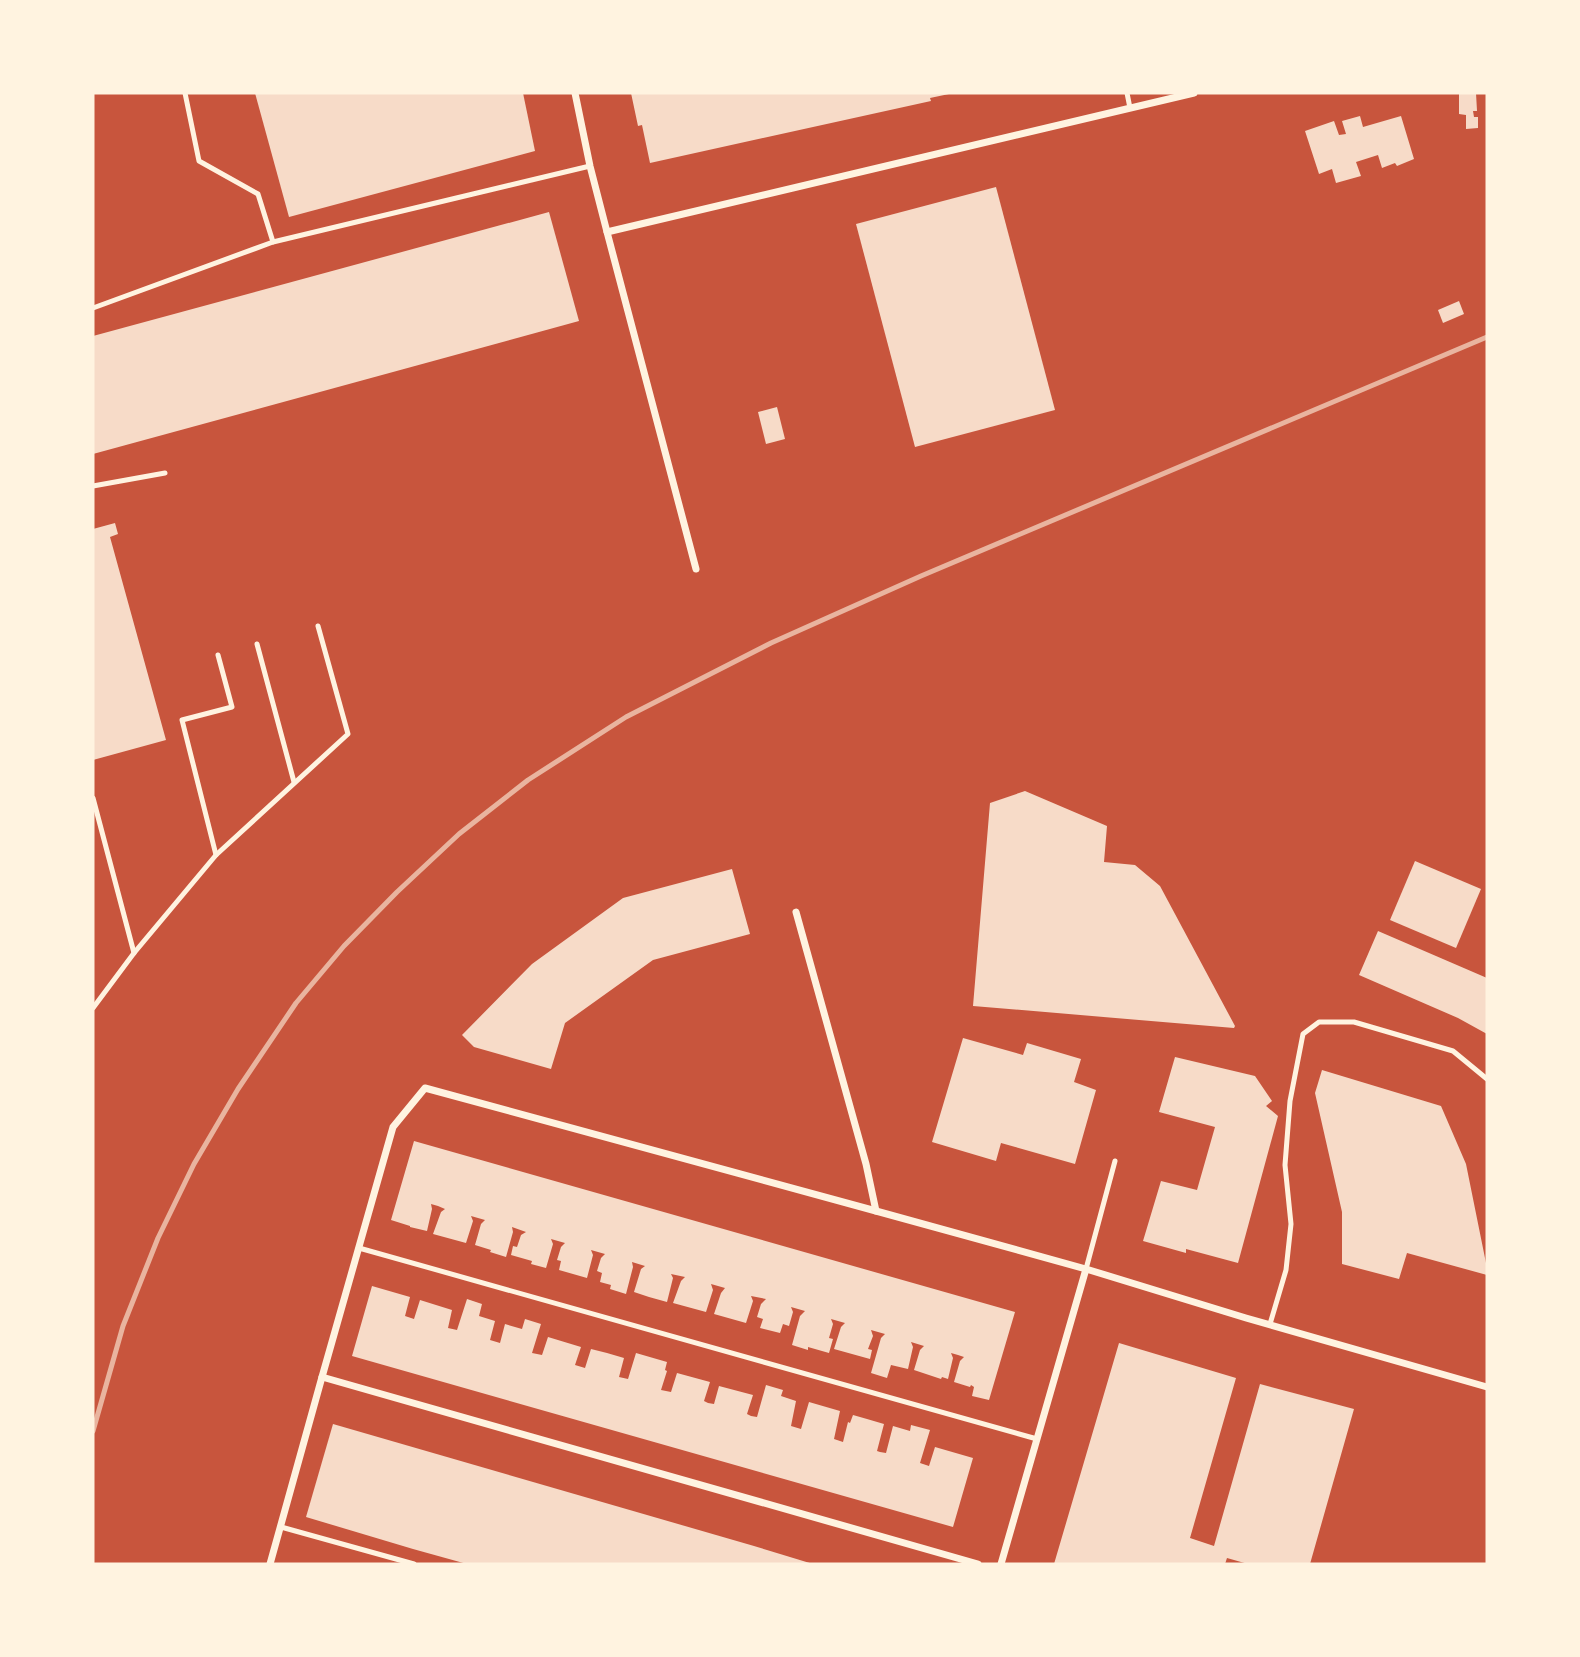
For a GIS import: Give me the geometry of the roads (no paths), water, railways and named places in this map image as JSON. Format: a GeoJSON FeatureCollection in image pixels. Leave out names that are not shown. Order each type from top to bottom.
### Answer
{"type":"FeatureCollection","features":[{"type":"Feature","properties":{"kind":"street"},"geometry":{"type":"LineString","coordinates":[[575,93],[590,166],[695,569]]}},
{"type":"Feature","properties":{"kind":"street"},"geometry":{"type":"LineString","coordinates":[[607,232],[1194,93]]}},
{"type":"Feature","properties":{"kind":"street"},"geometry":{"type":"LineString","coordinates":[[796,912],[866,1164],[876,1211]]}},
{"type":"Feature","properties":{"kind":"street"},"geometry":{"type":"LineString","coordinates":[[270,1564],[393,1127],[425,1088],[1086,1269],[1487,1387]]}},
{"type":"Feature","properties":{"kind":"street"},"geometry":{"type":"LineString","coordinates":[[1000,1564],[1086,1269]]}},
{"type":"Feature","properties":{"kind":"street"},"geometry":{"type":"LineString","coordinates":[[321,1377],[978,1564]]}},
{"type":"Feature","properties":{"kind":"lane"},"geometry":{"type":"LineString","coordinates":[[185,93],[199,161],[258,194],[273,242]]}},
{"type":"Feature","properties":{"kind":"lane"},"geometry":{"type":"LineString","coordinates":[[1127,93],[1130,108]]}},
{"type":"Feature","properties":{"kind":"lane"},"geometry":{"type":"LineString","coordinates":[[93,308],[273,242],[590,166]]}},
{"type":"Feature","properties":{"kind":"lane"},"geometry":{"type":"LineString","coordinates":[[93,486],[165,473]]}},
{"type":"Feature","properties":{"kind":"lane"},"geometry":{"type":"LineString","coordinates":[[93,1008],[134,953],[216,855],[348,734],[318,626]]}},
{"type":"Feature","properties":{"kind":"lane"},"geometry":{"type":"LineString","coordinates":[[257,644],[294,782]]}},
{"type":"Feature","properties":{"kind":"lane"},"geometry":{"type":"LineString","coordinates":[[216,855],[182,720],[232,707],[218,655]]}},
{"type":"Feature","properties":{"kind":"lane"},"geometry":{"type":"LineString","coordinates":[[93,798],[134,953]]}},
{"type":"Feature","properties":{"kind":"lane"},"geometry":{"type":"LineString","coordinates":[[1270,1324],[1286,1270],[1291,1224],[1285,1165],[1290,1101],[1303,1034],[1320,1022],[1354,1023],[1453,1051],[1487,1079]]}},
{"type":"Feature","properties":{"kind":"lane"},"geometry":{"type":"LineString","coordinates":[[1086,1269],[1115,1161]]}},
{"type":"Feature","properties":{"kind":"lane"},"geometry":{"type":"LineString","coordinates":[[359,1248],[1037,1439]]}},
{"type":"Feature","properties":{"kind":"lane"},"geometry":{"type":"LineString","coordinates":[[281,1527],[414,1564]]}},
{"type":"Feature","properties":{"kind":"railway"},"geometry":{"type":"LineString","coordinates":[[93,1431],[123,1326],[158,1238],[194,1164],[238,1089],[296,1003],[344,946],[459,834],[528,780],[626,717],[771,643],[921,576],[1487,337]]}}]}
